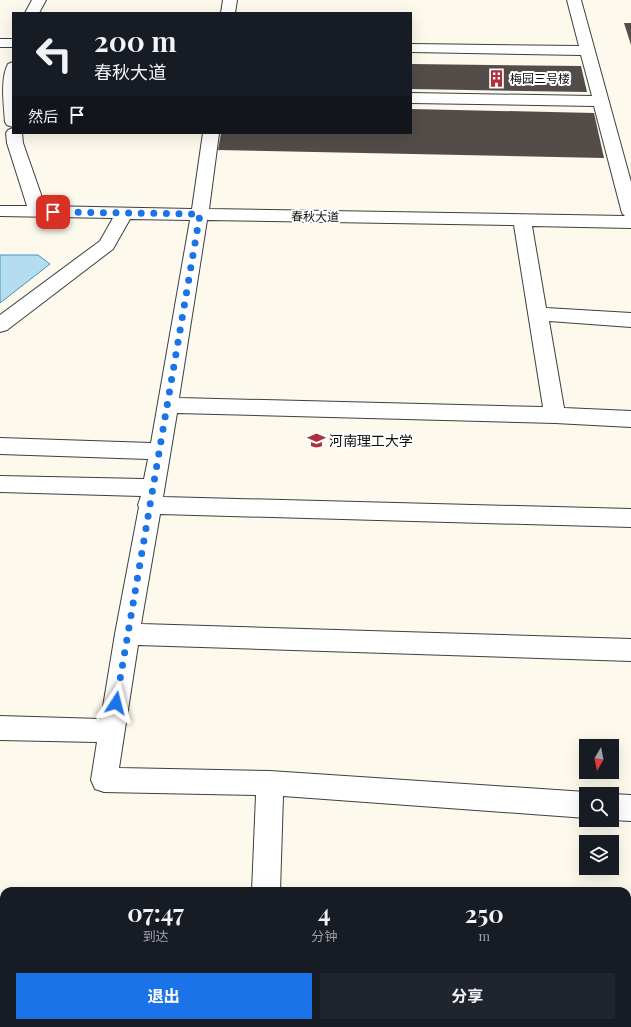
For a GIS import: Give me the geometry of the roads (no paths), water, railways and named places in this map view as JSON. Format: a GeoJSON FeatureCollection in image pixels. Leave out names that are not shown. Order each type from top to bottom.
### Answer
{"type":"FeatureCollection","features":[{"type":"Feature","properties":{"kind":"street"},"geometry":{"type":"LineString","coordinates":[[33,12],[39,0]]}},
{"type":"Feature","properties":{"kind":"street"},"geometry":{"type":"LineString","coordinates":[[228,12],[230,0]]}},
{"type":"Feature","properties":{"kind":"street"},"geometry":{"type":"LineString","coordinates":[[574,0],[631,213]]}},
{"type":"Feature","properties":{"kind":"street"},"geometry":{"type":"LineString","coordinates":[[0,43],[12,43]]}},
{"type":"Feature","properties":{"kind":"street"},"geometry":{"type":"LineString","coordinates":[[412,48],[588,51]]}},
{"type":"Feature","properties":{"kind":"street"},"geometry":{"type":"LineString","coordinates":[[12,72],[10,82],[12,109]]}},
{"type":"Feature","properties":{"kind":"street"},"geometry":{"type":"LineString","coordinates":[[412,98],[601,101]]}},
{"type":"Feature","properties":{"kind":"street"},"geometry":{"type":"LineString","coordinates":[[14,134],[15,143],[38,212]]}},
{"type":"Feature","properties":{"kind":"street"},"geometry":{"type":"LineString","coordinates":[[211,134],[200,214],[127,634],[104,780],[270,783],[579,805]]}},
{"type":"Feature","properties":{"kind":"street","name":"春秋大道"},"geometry":{"type":"LineString","coordinates":[[0,211],[631,222]]}},
{"type":"Feature","properties":{"kind":"street"},"geometry":{"type":"LineString","coordinates":[[0,325],[107,245],[125,213]]}},
{"type":"Feature","properties":{"kind":"street"},"geometry":{"type":"LineString","coordinates":[[522,220],[555,415]]}},
{"type":"Feature","properties":{"kind":"street"},"geometry":{"type":"LineString","coordinates":[[538,314],[631,320]]}},
{"type":"Feature","properties":{"kind":"street"},"geometry":{"type":"LineString","coordinates":[[167,405],[555,415],[631,419]]}},
{"type":"Feature","properties":{"kind":"street"},"geometry":{"type":"LineString","coordinates":[[0,446],[159,451]]}},
{"type":"Feature","properties":{"kind":"street"},"geometry":{"type":"LineString","coordinates":[[0,484],[151,496],[631,518]]}},
{"type":"Feature","properties":{"kind":"street"},"geometry":{"type":"LineString","coordinates":[[127,634],[631,650]]}},
{"type":"Feature","properties":{"kind":"street"},"geometry":{"type":"LineString","coordinates":[[0,728],[111,731]]}},
{"type":"Feature","properties":{"kind":"street"},"geometry":{"type":"LineString","coordinates":[[266,887],[270,783]]}},
{"type":"Feature","properties":{"kind":"street"},"geometry":{"type":"LineString","coordinates":[[619,807],[631,808]]}},
{"type":"Feature","properties":{"kind":"water"},"geometry":{"type":"Polygon","coordinates":[[[0,255],[38,255],[50,264],[0,303],[0,255]]]}},
{"type":"Feature","properties":{"kind":"place","name":"梅园三号楼"},"geometry":{"type":"Point","coordinates":[497,78]}},
{"type":"Feature","properties":{"kind":"place","name":"河南理工大学"},"geometry":{"type":"Point","coordinates":[316,440]}}]}
